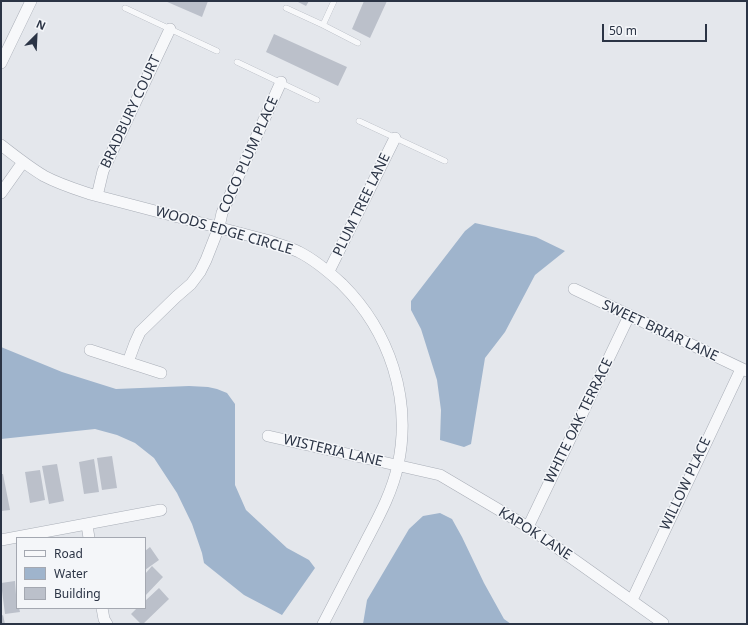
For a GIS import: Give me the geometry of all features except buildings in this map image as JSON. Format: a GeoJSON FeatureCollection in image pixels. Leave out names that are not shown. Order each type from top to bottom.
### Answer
{"type":"FeatureCollection","features":[{"type":"Feature","properties":{"kind":"street"},"geometry":{"type":"LineString","coordinates":[[1,63],[31,1]]}},
{"type":"Feature","properties":{"kind":"street","name":"BRADBURY COURT"},"geometry":{"type":"LineString","coordinates":[[97,196],[103,171],[170,29]]}},
{"type":"Feature","properties":{"kind":"street","name":"COCO PLUM PLACE"},"geometry":{"type":"LineString","coordinates":[[128,362],[134,343],[140,332],[191,284],[200,272],[219,227],[222,213],[281,82]]}},
{"type":"Feature","properties":{"kind":"street","name":"PLUM TREE LANE"},"geometry":{"type":"LineString","coordinates":[[329,271],[395,138]]}},
{"type":"Feature","properties":{"kind":"street","name":"WOODS EDGE CIRCLE"},"geometry":{"type":"LineString","coordinates":[[1,145],[44,176],[67,187],[270,241],[299,252],[329,271],[369,315],[382,337],[398,384],[402,409],[402,434],[398,465],[391,489],[381,512],[323,624]]}},
{"type":"Feature","properties":{"kind":"street"},"geometry":{"type":"LineString","coordinates":[[1,193],[23,162]]}},
{"type":"Feature","properties":{"kind":"street","name":"SWEET BRIAR LANE"},"geometry":{"type":"LineString","coordinates":[[574,290],[744,370]]}},
{"type":"Feature","properties":{"kind":"street","name":"WHITE OAK TERRACE"},"geometry":{"type":"LineString","coordinates":[[528,527],[629,316]]}},
{"type":"Feature","properties":{"kind":"street"},"geometry":{"type":"LineString","coordinates":[[90,350],[161,373]]}},
{"type":"Feature","properties":{"kind":"street","name":"WILLOW PLACE"},"geometry":{"type":"LineString","coordinates":[[632,600],[744,370]]}},
{"type":"Feature","properties":{"kind":"street","name":"WISTERIA LANE"},"geometry":{"type":"LineString","coordinates":[[268,436],[398,465]]}},
{"type":"Feature","properties":{"kind":"street","name":"KAPOK LANE"},"geometry":{"type":"LineString","coordinates":[[398,465],[440,475],[528,527],[663,622]]}},
{"type":"Feature","properties":{"kind":"street"},"geometry":{"type":"LineString","coordinates":[[18,537],[161,510]]}},
{"type":"Feature","properties":{"kind":"street"},"geometry":{"type":"LineString","coordinates":[[87,525],[89,537]]}},
{"type":"Feature","properties":{"kind":"street"},"geometry":{"type":"LineString","coordinates":[[1,540],[16,537]]}},
{"type":"Feature","properties":{"kind":"street"},"geometry":{"type":"LineString","coordinates":[[102,609],[104,619],[107,624]]}},
{"type":"Feature","properties":{"kind":"lane"},"geometry":{"type":"LineString","coordinates":[[323,25],[334,1]]}},
{"type":"Feature","properties":{"kind":"lane"},"geometry":{"type":"LineString","coordinates":[[125,8],[217,51]]}},
{"type":"Feature","properties":{"kind":"lane"},"geometry":{"type":"LineString","coordinates":[[286,8],[358,43]]}},
{"type":"Feature","properties":{"kind":"lane"},"geometry":{"type":"LineString","coordinates":[[237,62],[317,100]]}},
{"type":"Feature","properties":{"kind":"lane"},"geometry":{"type":"LineString","coordinates":[[359,121],[445,161]]}},
{"type":"Feature","properties":{"kind":"water"},"geometry":{"type":"Polygon","coordinates":[[[475,223],[536,237],[565,251],[535,275],[505,332],[485,358],[471,444],[464,447],[440,440],[441,410],[437,380],[421,329],[411,310],[411,301],[465,231],[475,223]]]}},
{"type":"Feature","properties":{"kind":"water"},"geometry":{"type":"Polygon","coordinates":[[[1,347],[62,372],[116,389],[189,386],[208,387],[227,393],[235,404],[235,485],[246,510],[287,548],[309,560],[315,568],[282,615],[244,595],[204,563],[192,524],[177,493],[154,458],[135,443],[117,435],[95,429],[1,439],[1,347]]]}},
{"type":"Feature","properties":{"kind":"water"},"geometry":{"type":"Polygon","coordinates":[[[440,513],[452,519],[504,619],[511,624],[363,624],[367,600],[409,529],[423,516],[440,513]]]}}]}
